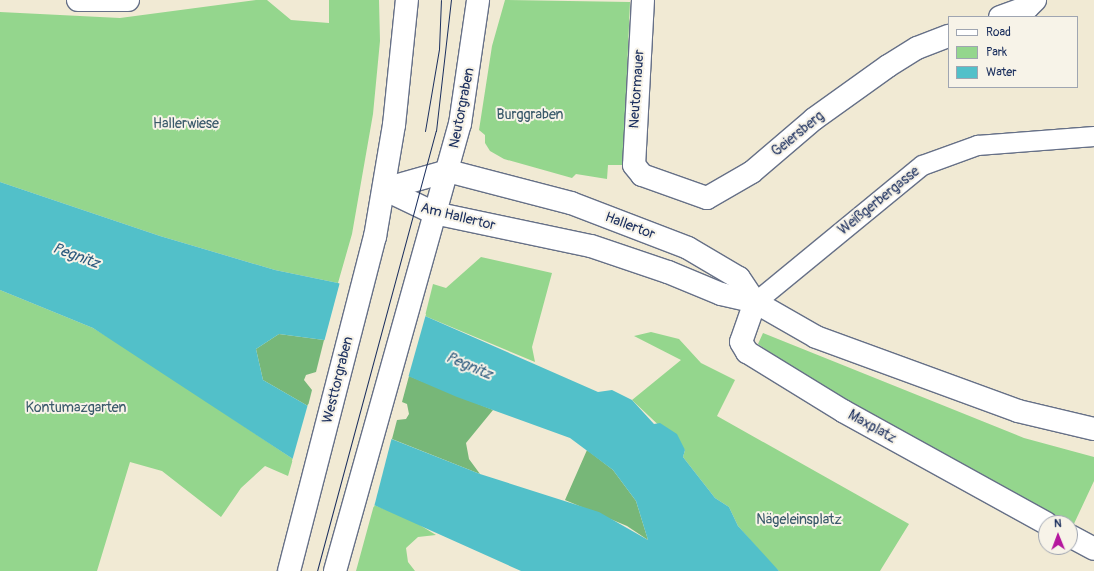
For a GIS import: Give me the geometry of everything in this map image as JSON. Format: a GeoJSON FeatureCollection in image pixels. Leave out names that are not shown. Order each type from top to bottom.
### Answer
{"type":"FeatureCollection","features":[{"type":"Feature","properties":{"kind":"street"},"geometry":{"type":"LineString","coordinates":[[78,0],[128,0]]}},
{"type":"Feature","properties":{"kind":"street"},"geometry":{"type":"LineString","coordinates":[[407,0],[384,189],[448,171]]}},
{"type":"Feature","properties":{"kind":"street","name":"Neutorgraben"},"geometry":{"type":"LineString","coordinates":[[434,213],[448,171],[464,108],[478,0]]}},
{"type":"Feature","properties":{"kind":"street","name":"Neutormauer"},"geometry":{"type":"LineString","coordinates":[[642,176],[634,165],[633,152],[643,0]]}},
{"type":"Feature","properties":{"kind":"street"},"geometry":{"type":"LineString","coordinates":[[1003,16],[1028,7],[1035,0]]}},
{"type":"Feature","properties":{"kind":"street","name":"Geiersberg"},"geometry":{"type":"LineString","coordinates":[[642,176],[707,198],[752,172],[814,119],[888,66],[917,48],[948,36]]}},
{"type":"Feature","properties":{"kind":"street","name":"Weißgerbergasse"},"geometry":{"type":"LineString","coordinates":[[755,302],[922,166],[977,145],[1094,136]]}},
{"type":"Feature","properties":{"kind":"street","name":"Hallertor"},"geometry":{"type":"LineString","coordinates":[[448,171],[571,203],[688,248],[739,278],[755,302]]}},
{"type":"Feature","properties":{"kind":"street","name":"Am Hallertor"},"geometry":{"type":"LineString","coordinates":[[384,189],[434,213],[561,240],[668,272],[721,294],[755,302]]}},
{"type":"Feature","properties":{"kind":"street","name":"Westtorgraben"},"geometry":{"type":"LineString","coordinates":[[289,571],[368,263],[384,189]]}},
{"type":"Feature","properties":{"kind":"street"},"geometry":{"type":"LineString","coordinates":[[335,571],[434,213]]}},
{"type":"Feature","properties":{"kind":"street"},"geometry":{"type":"LineString","coordinates":[[755,302],[816,337],[1018,411],[1094,429]]}},
{"type":"Feature","properties":{"kind":"street","name":"Maxplatz"},"geometry":{"type":"LineString","coordinates":[[755,302],[740,342],[747,352],[843,411],[1038,519]]}},
{"type":"Feature","properties":{"kind":"street"},"geometry":{"type":"LineString","coordinates":[[1078,540],[1094,549]]}},
{"type":"Feature","properties":{"kind":"green space","name":"Hallerwiese"},"geometry":{"type":"Polygon","coordinates":[[[256,0],[267,0],[291,20],[329,23],[329,0],[379,0],[380,41],[373,114],[352,234],[338,283],[275,270],[160,236],[0,182],[0,12],[120,18],[256,0]]]}},
{"type":"Feature","properties":{"kind":"green space","name":"Burggraben"},"geometry":{"type":"Polygon","coordinates":[[[505,0],[630,2],[623,165],[608,165],[607,179],[576,174],[572,178],[504,159],[490,151],[485,143],[485,135],[479,130],[492,46],[505,0]]]}},
{"type":"Feature","properties":{"kind":"green space"},"geometry":{"type":"Polygon","coordinates":[[[481,257],[552,273],[532,347],[535,362],[425,316],[433,284],[446,288],[481,257]]]}},
{"type":"Feature","properties":{"kind":"green space","name":"Kontumazgarten"},"geometry":{"type":"Polygon","coordinates":[[[0,290],[93,328],[131,351],[293,459],[288,476],[265,466],[241,488],[221,517],[162,471],[130,462],[97,571],[0,571],[0,290]]]}},
{"type":"Feature","properties":{"kind":"green space","name":"Nägeleinsplatz"},"geometry":{"type":"Polygon","coordinates":[[[651,332],[679,339],[701,363],[735,380],[717,416],[909,524],[880,571],[779,571],[773,566],[738,526],[729,507],[715,498],[683,457],[685,450],[632,400],[681,360],[634,336],[651,332]]]}},
{"type":"Feature","properties":{"kind":"green space"},"geometry":{"type":"Polygon","coordinates":[[[763,333],[1024,438],[1094,457],[1094,481],[1078,515],[1048,515],[846,405],[758,344],[763,333]]]}},
{"type":"Feature","properties":{"kind":"green space"},"geometry":{"type":"Polygon","coordinates":[[[279,334],[324,340],[316,372],[306,375],[304,380],[312,390],[308,406],[263,380],[256,349],[279,334]]]}},
{"type":"Feature","properties":{"kind":"green space"},"geometry":{"type":"Polygon","coordinates":[[[409,376],[493,410],[466,443],[469,459],[480,474],[392,439],[397,420],[406,419],[409,414],[407,404],[402,402],[409,376]]]}},
{"type":"Feature","properties":{"kind":"green space"},"geometry":{"type":"Polygon","coordinates":[[[587,450],[613,470],[636,501],[648,540],[627,526],[565,500],[587,450]]]}},
{"type":"Feature","properties":{"kind":"green space"},"geometry":{"type":"Polygon","coordinates":[[[374,505],[410,519],[436,535],[418,537],[406,548],[408,562],[415,571],[356,571],[374,505]]]}},
{"type":"Feature","properties":{"kind":"water","name":"Pegnitz"},"geometry":{"type":"Polygon","coordinates":[[[0,182],[160,236],[275,270],[338,283],[425,316],[598,392],[612,390],[632,400],[654,424],[660,423],[677,434],[685,450],[683,457],[715,498],[729,507],[738,526],[779,571],[521,571],[374,505],[293,459],[93,328],[0,290],[0,182]],[[279,334],[256,349],[263,380],[308,406],[480,474],[599,512],[648,540],[636,501],[613,470],[570,438],[457,397],[324,340],[279,334]]]}},
{"type":"Feature","properties":{"kind":"pier"},"geometry":{"type":"Polygon","coordinates":[[[340,282],[426,314],[408,378],[324,342],[340,282]]]}},
{"type":"Feature","properties":{"kind":"pier"},"geometry":{"type":"Polygon","coordinates":[[[308,404],[392,437],[374,507],[292,461],[308,404]]]}},
{"type":"Feature","properties":{"kind":"tram line"},"geometry":{"type":"LineString","coordinates":[[425,131],[439,49],[441,0]]}},
{"type":"Feature","properties":{"kind":"tram line"},"geometry":{"type":"LineString","coordinates":[[317,571],[436,131],[451,0]]}}]}
